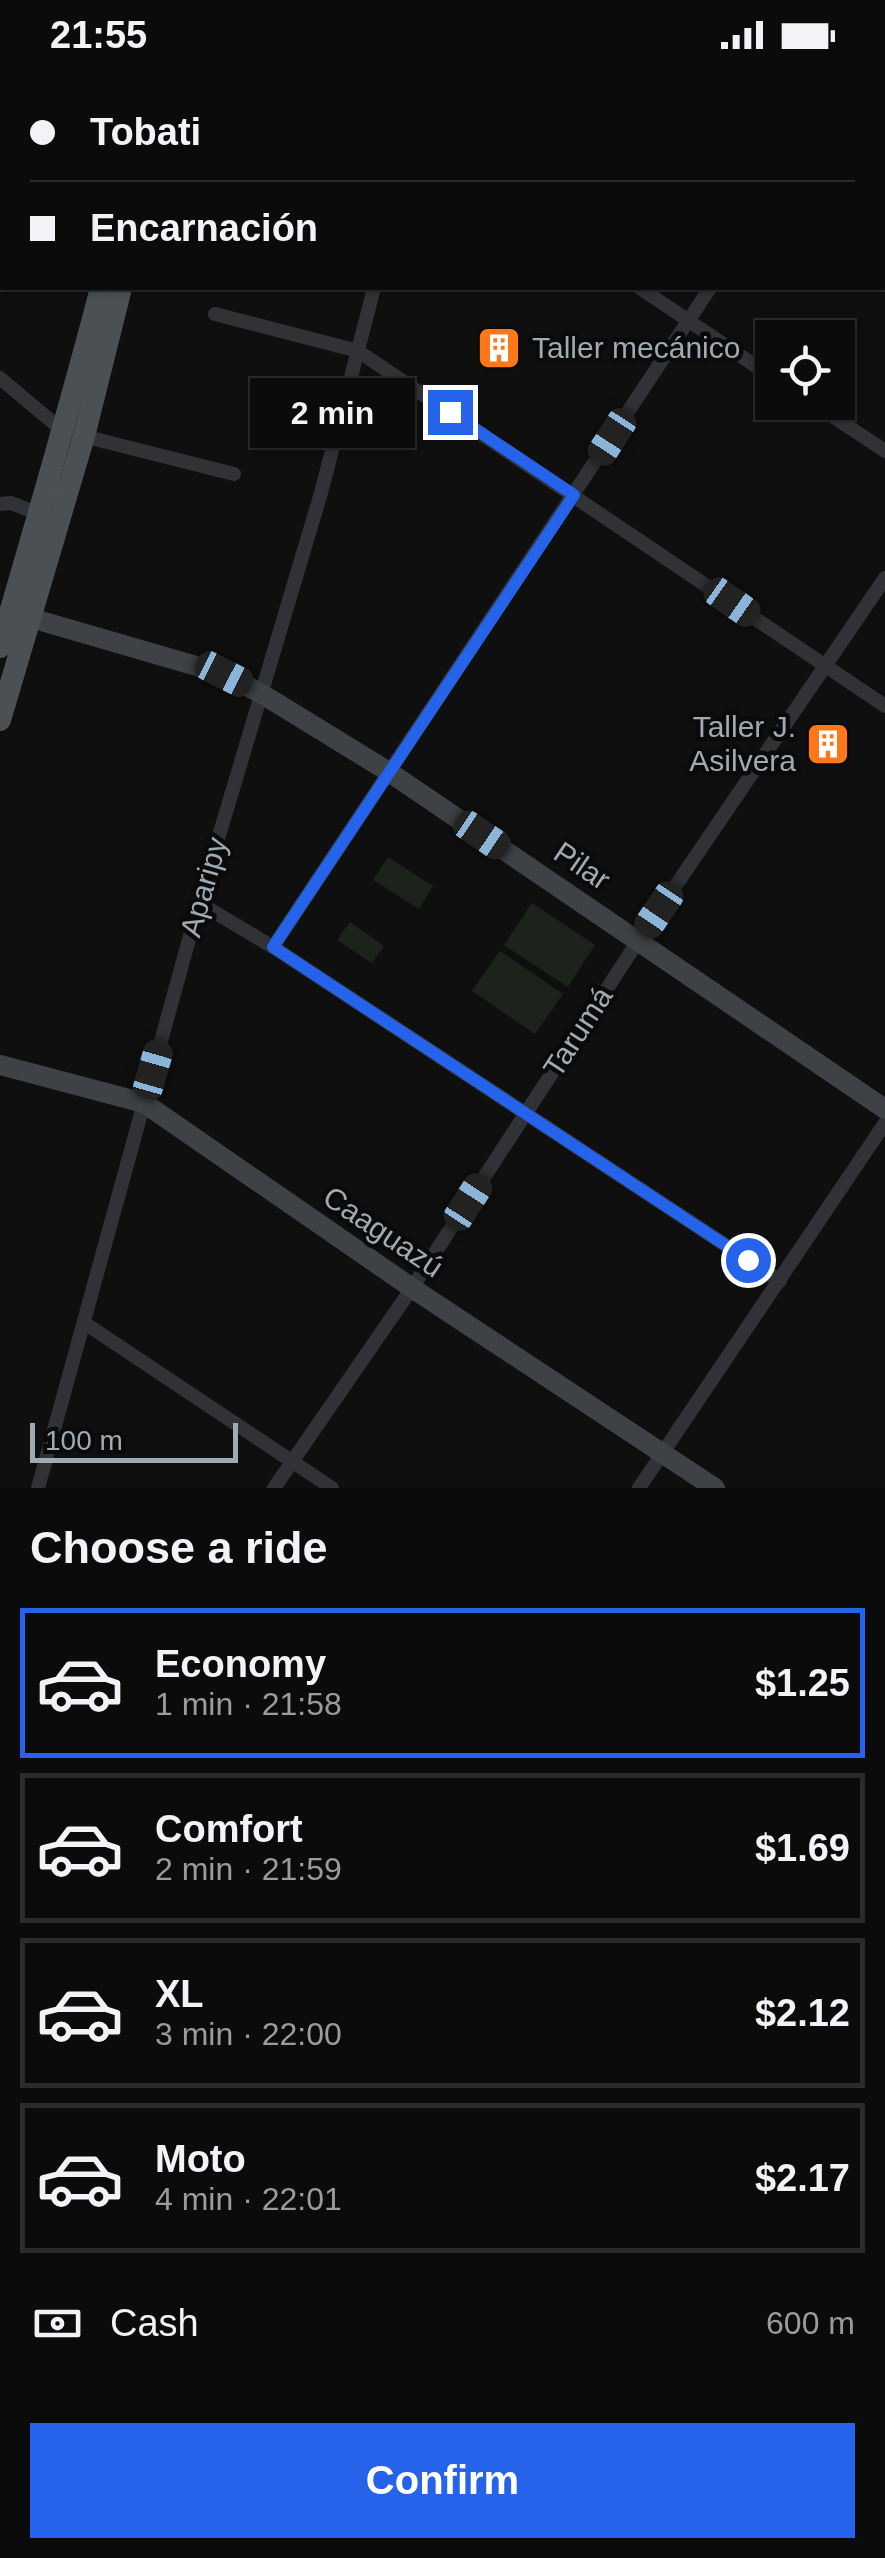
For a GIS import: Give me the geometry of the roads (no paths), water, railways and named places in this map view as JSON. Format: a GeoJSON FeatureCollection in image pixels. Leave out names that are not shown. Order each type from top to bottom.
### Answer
{"type":"FeatureCollection","features":[{"type":"Feature","properties":{"kind":"main road"},"geometry":{"type":"LineString","coordinates":[[0,720],[36,513],[73,434],[101,290]]}},
{"type":"Feature","properties":{"kind":"main road"},"geometry":{"type":"LineString","coordinates":[[0,647],[20,616],[119,290]]}},
{"type":"Feature","properties":{"kind":"street","name":"Aparipy"},"geometry":{"type":"LineString","coordinates":[[38,1488],[199,903],[321,493],[373,290]]}},
{"type":"Feature","properties":{"kind":"street"},"geometry":{"type":"LineString","coordinates":[[643,290],[755,365]]}},
{"type":"Feature","properties":{"kind":"street"},"geometry":{"type":"LineString","coordinates":[[273,947],[709,290]]}},
{"type":"Feature","properties":{"kind":"street"},"geometry":{"type":"LineString","coordinates":[[216,314],[358,351],[885,706]]}},
{"type":"Feature","properties":{"kind":"street"},"geometry":{"type":"LineString","coordinates":[[0,378],[73,434],[234,474]]}},
{"type":"Feature","properties":{"kind":"street"},"geometry":{"type":"LineString","coordinates":[[838,420],[885,452]]}},
{"type":"Feature","properties":{"kind":"street"},"geometry":{"type":"LineString","coordinates":[[0,504],[12,503],[36,513]]}},
{"type":"Feature","properties":{"kind":"street","name":"Tarumá"},"geometry":{"type":"LineString","coordinates":[[274,1488],[412,1288],[638,941],[885,578]]}},
{"type":"Feature","properties":{"kind":"street","name":"Pilar"},"geometry":{"type":"LineString","coordinates":[[20,616],[224,674],[262,694],[388,772],[885,1109]]}},
{"type":"Feature","properties":{"kind":"street"},"geometry":{"type":"LineString","coordinates":[[199,903],[273,947],[780,1281]]}},
{"type":"Feature","properties":{"kind":"street","name":"Caaguazú"},"geometry":{"type":"LineString","coordinates":[[0,1065],[144,1104],[412,1288],[715,1488]]}},
{"type":"Feature","properties":{"kind":"street"},"geometry":{"type":"LineString","coordinates":[[639,1488],[885,1123]]}},
{"type":"Feature","properties":{"kind":"street"},"geometry":{"type":"LineString","coordinates":[[86,1324],[332,1488]]}},
{"type":"Feature","properties":{"kind":"place","name":"Taller mecánico"},"geometry":{"type":"Point","coordinates":[499,348]}},
{"type":"Feature","properties":{"kind":"place","name":"Taller J. Asilvera"},"geometry":{"type":"Point","coordinates":[828,744]}}]}
